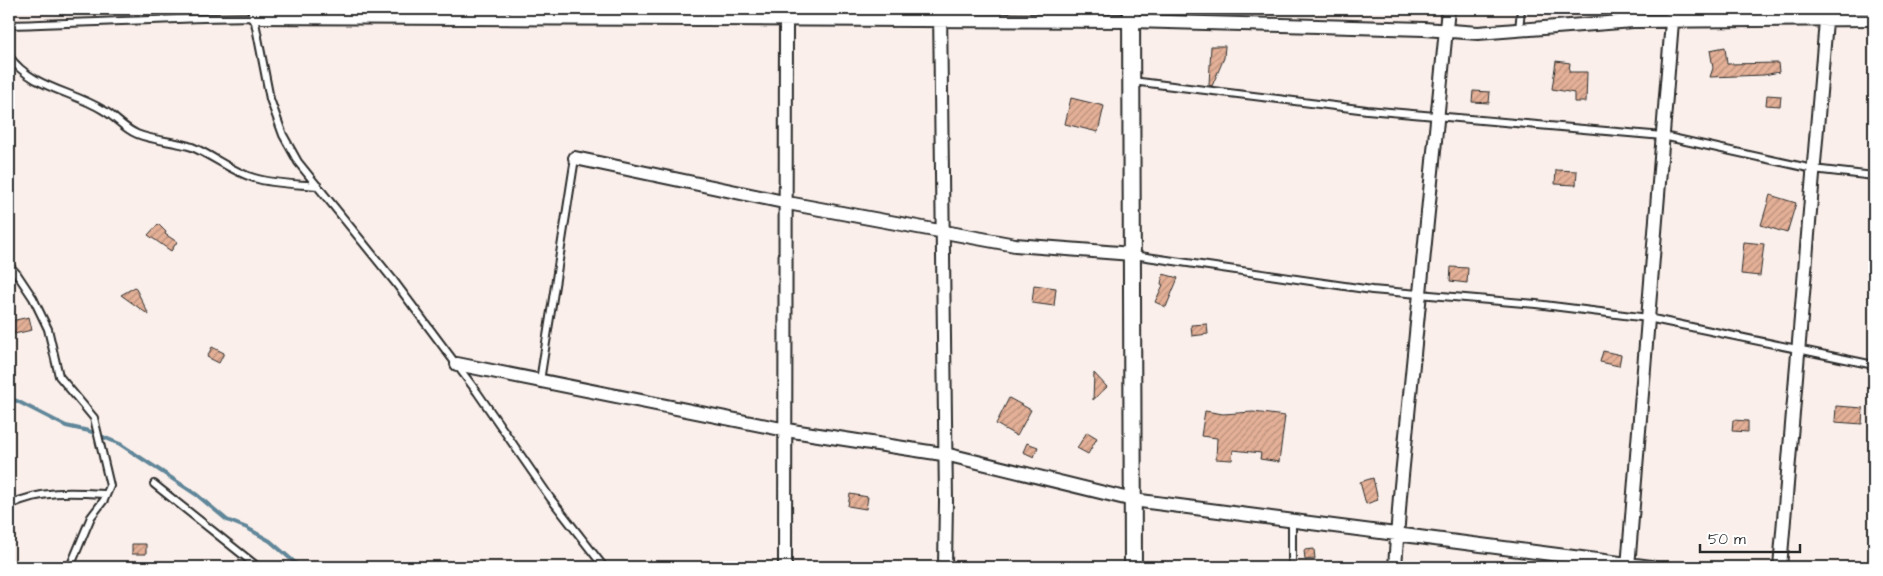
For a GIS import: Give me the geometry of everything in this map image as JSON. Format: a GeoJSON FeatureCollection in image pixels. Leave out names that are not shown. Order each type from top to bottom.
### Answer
{"type":"FeatureCollection","features":[{"type":"Feature","properties":{"kind":"street"},"geometry":{"type":"LineString","coordinates":[[1395,567],[1448,9]]}},
{"type":"Feature","properties":{"kind":"street"},"geometry":{"type":"LineString","coordinates":[[252,13],[611,14],[786,20],[940,15],[1132,15],[1478,33],[1633,21],[1673,14],[1826,14],[1874,18]]}},
{"type":"Feature","properties":{"kind":"street"},"geometry":{"type":"LineString","coordinates":[[1628,566],[1673,14]]}},
{"type":"Feature","properties":{"kind":"street"},"geometry":{"type":"LineString","coordinates":[[1780,567],[1826,14]]}},
{"type":"Feature","properties":{"kind":"street"},"geometry":{"type":"LineString","coordinates":[[940,15],[946,455],[945,567]]}},
{"type":"Feature","properties":{"kind":"street"},"geometry":{"type":"LineString","coordinates":[[1132,15],[1133,567]]}},
{"type":"Feature","properties":{"kind":"street"},"geometry":{"type":"LineString","coordinates":[[785,567],[786,20]]}},
{"type":"Feature","properties":{"kind":"street"},"geometry":{"type":"LineString","coordinates":[[575,158],[786,203],[1015,245],[1132,254]]}},
{"type":"Feature","properties":{"kind":"street"},"geometry":{"type":"LineString","coordinates":[[457,364],[785,430],[946,455],[1133,500],[1628,566],[1651,567]]}},
{"type":"Feature","properties":{"kind":"lane"},"geometry":{"type":"LineString","coordinates":[[1519,30],[1521,9]]}},
{"type":"Feature","properties":{"kind":"lane"},"geometry":{"type":"LineString","coordinates":[[9,25],[151,21],[252,13],[270,100],[280,126],[298,162],[394,281],[457,364],[551,499],[604,567]]}},
{"type":"Feature","properties":{"kind":"lane"},"geometry":{"type":"LineString","coordinates":[[9,56],[24,71],[39,82],[83,99],[105,110],[122,126],[139,135],[192,147],[230,170],[256,178],[318,186]]}},
{"type":"Feature","properties":{"kind":"lane"},"geometry":{"type":"LineString","coordinates":[[1132,81],[1367,110],[1663,136],[1813,169],[1874,176]]}},
{"type":"Feature","properties":{"kind":"lane"},"geometry":{"type":"LineString","coordinates":[[540,381],[575,158]]}},
{"type":"Feature","properties":{"kind":"lane"},"geometry":{"type":"LineString","coordinates":[[1132,254],[1372,290],[1536,304],[1648,318],[1874,365]]}},
{"type":"Feature","properties":{"kind":"lane"},"geometry":{"type":"LineString","coordinates":[[9,265],[33,298],[48,329],[59,376],[94,418],[110,486],[91,516],[70,567]]}},
{"type":"Feature","properties":{"kind":"lane"},"geometry":{"type":"LineString","coordinates":[[154,484],[258,567]]}},
{"type":"Feature","properties":{"kind":"lane"},"geometry":{"type":"LineString","coordinates":[[9,505],[26,497],[54,492],[106,494]]}},
{"type":"Feature","properties":{"kind":"lane"},"geometry":{"type":"LineString","coordinates":[[1292,520],[1292,567]]}},
{"type":"Feature","properties":{"kind":"building"},"geometry":{"type":"Polygon","coordinates":[[[1211,46],[1225,46],[1224,58],[1212,86],[1209,85],[1211,46]]]}},
{"type":"Feature","properties":{"kind":"building"},"geometry":{"type":"Polygon","coordinates":[[[1725,47],[1727,64],[1778,63],[1779,72],[1764,75],[1710,77],[1713,68],[1710,50],[1725,47]]]}},
{"type":"Feature","properties":{"kind":"building"},"geometry":{"type":"Polygon","coordinates":[[[1556,61],[1570,63],[1569,72],[1587,72],[1586,102],[1574,102],[1574,93],[1552,89],[1556,61]]]}},
{"type":"Feature","properties":{"kind":"building"},"geometry":{"type":"Polygon","coordinates":[[[1473,91],[1490,92],[1489,103],[1472,102],[1473,91]]]}},
{"type":"Feature","properties":{"kind":"building"},"geometry":{"type":"Polygon","coordinates":[[[1767,95],[1781,96],[1780,106],[1766,105],[1767,95]]]}},
{"type":"Feature","properties":{"kind":"building"},"geometry":{"type":"Polygon","coordinates":[[[1071,98],[1104,106],[1098,132],[1065,124],[1071,98]]]}},
{"type":"Feature","properties":{"kind":"building"},"geometry":{"type":"Polygon","coordinates":[[[1556,170],[1577,171],[1576,185],[1555,184],[1556,170]]]}},
{"type":"Feature","properties":{"kind":"building"},"geometry":{"type":"Polygon","coordinates":[[[1770,195],[1796,203],[1787,233],[1761,225],[1770,195]]]}},
{"type":"Feature","properties":{"kind":"building"},"geometry":{"type":"Polygon","coordinates":[[[158,224],[166,232],[165,234],[177,242],[171,251],[148,235],[158,224]]]}},
{"type":"Feature","properties":{"kind":"building"},"geometry":{"type":"Polygon","coordinates":[[[1744,242],[1764,244],[1760,276],[1741,274],[1744,242]]]}},
{"type":"Feature","properties":{"kind":"building"},"geometry":{"type":"Polygon","coordinates":[[[1451,267],[1468,268],[1467,283],[1450,281],[1451,267]]]}},
{"type":"Feature","properties":{"kind":"building"},"geometry":{"type":"Polygon","coordinates":[[[1163,274],[1178,278],[1166,307],[1155,302],[1163,285],[1161,284],[1163,274]]]}},
{"type":"Feature","properties":{"kind":"building"},"geometry":{"type":"Polygon","coordinates":[[[1034,285],[1056,288],[1054,306],[1032,303],[1034,285]]]}},
{"type":"Feature","properties":{"kind":"building"},"geometry":{"type":"Polygon","coordinates":[[[135,287],[149,315],[121,295],[135,287]]]}},
{"type":"Feature","properties":{"kind":"building"},"geometry":{"type":"Polygon","coordinates":[[[29,317],[32,330],[14,334],[11,321],[29,317]]]}},
{"type":"Feature","properties":{"kind":"building"},"geometry":{"type":"Polygon","coordinates":[[[1207,324],[1208,334],[1192,336],[1191,325],[1207,324]]]}},
{"type":"Feature","properties":{"kind":"building"},"geometry":{"type":"Polygon","coordinates":[[[212,347],[224,353],[219,363],[207,357],[212,347]]]}},
{"type":"Feature","properties":{"kind":"building"},"geometry":{"type":"Polygon","coordinates":[[[1603,351],[1621,355],[1619,366],[1600,362],[1603,351]]]}},
{"type":"Feature","properties":{"kind":"building"},"geometry":{"type":"Polygon","coordinates":[[[1094,373],[1107,387],[1093,400],[1094,373]]]}},
{"type":"Feature","properties":{"kind":"building"},"geometry":{"type":"Polygon","coordinates":[[[1009,398],[1031,410],[1017,436],[996,424],[1009,398]]]}},
{"type":"Feature","properties":{"kind":"building"},"geometry":{"type":"Polygon","coordinates":[[[1836,406],[1863,408],[1862,424],[1835,422],[1836,406]]]}},
{"type":"Feature","properties":{"kind":"building"},"geometry":{"type":"Polygon","coordinates":[[[1205,411],[1223,414],[1253,412],[1285,416],[1279,462],[1260,459],[1261,453],[1233,450],[1232,460],[1216,459],[1217,438],[1201,436],[1205,411]]]}},
{"type":"Feature","properties":{"kind":"building"},"geometry":{"type":"Polygon","coordinates":[[[1733,420],[1748,421],[1748,432],[1732,431],[1733,420]]]}},
{"type":"Feature","properties":{"kind":"building"},"geometry":{"type":"Polygon","coordinates":[[[1087,432],[1097,438],[1088,454],[1077,448],[1087,432]]]}},
{"type":"Feature","properties":{"kind":"building"},"geometry":{"type":"Polygon","coordinates":[[[1027,443],[1038,447],[1034,457],[1023,452],[1027,443]]]}},
{"type":"Feature","properties":{"kind":"building"},"geometry":{"type":"Polygon","coordinates":[[[1373,478],[1378,500],[1366,504],[1360,482],[1373,478]]]}},
{"type":"Feature","properties":{"kind":"building"},"geometry":{"type":"Polygon","coordinates":[[[850,494],[868,497],[866,509],[848,506],[850,494]]]}},
{"type":"Feature","properties":{"kind":"building"},"geometry":{"type":"Polygon","coordinates":[[[132,544],[146,544],[146,554],[132,554],[132,544]]]}},
{"type":"Feature","properties":{"kind":"building"},"geometry":{"type":"Polygon","coordinates":[[[1314,549],[1315,559],[1305,560],[1304,550],[1314,549]]]}},
{"type":"Feature","properties":{"kind":"waterway"},"geometry":{"type":"LineString","coordinates":[[9,399],[17,401],[66,426],[89,431],[120,444],[197,495],[227,520],[247,528],[270,541],[300,567]]}}]}
